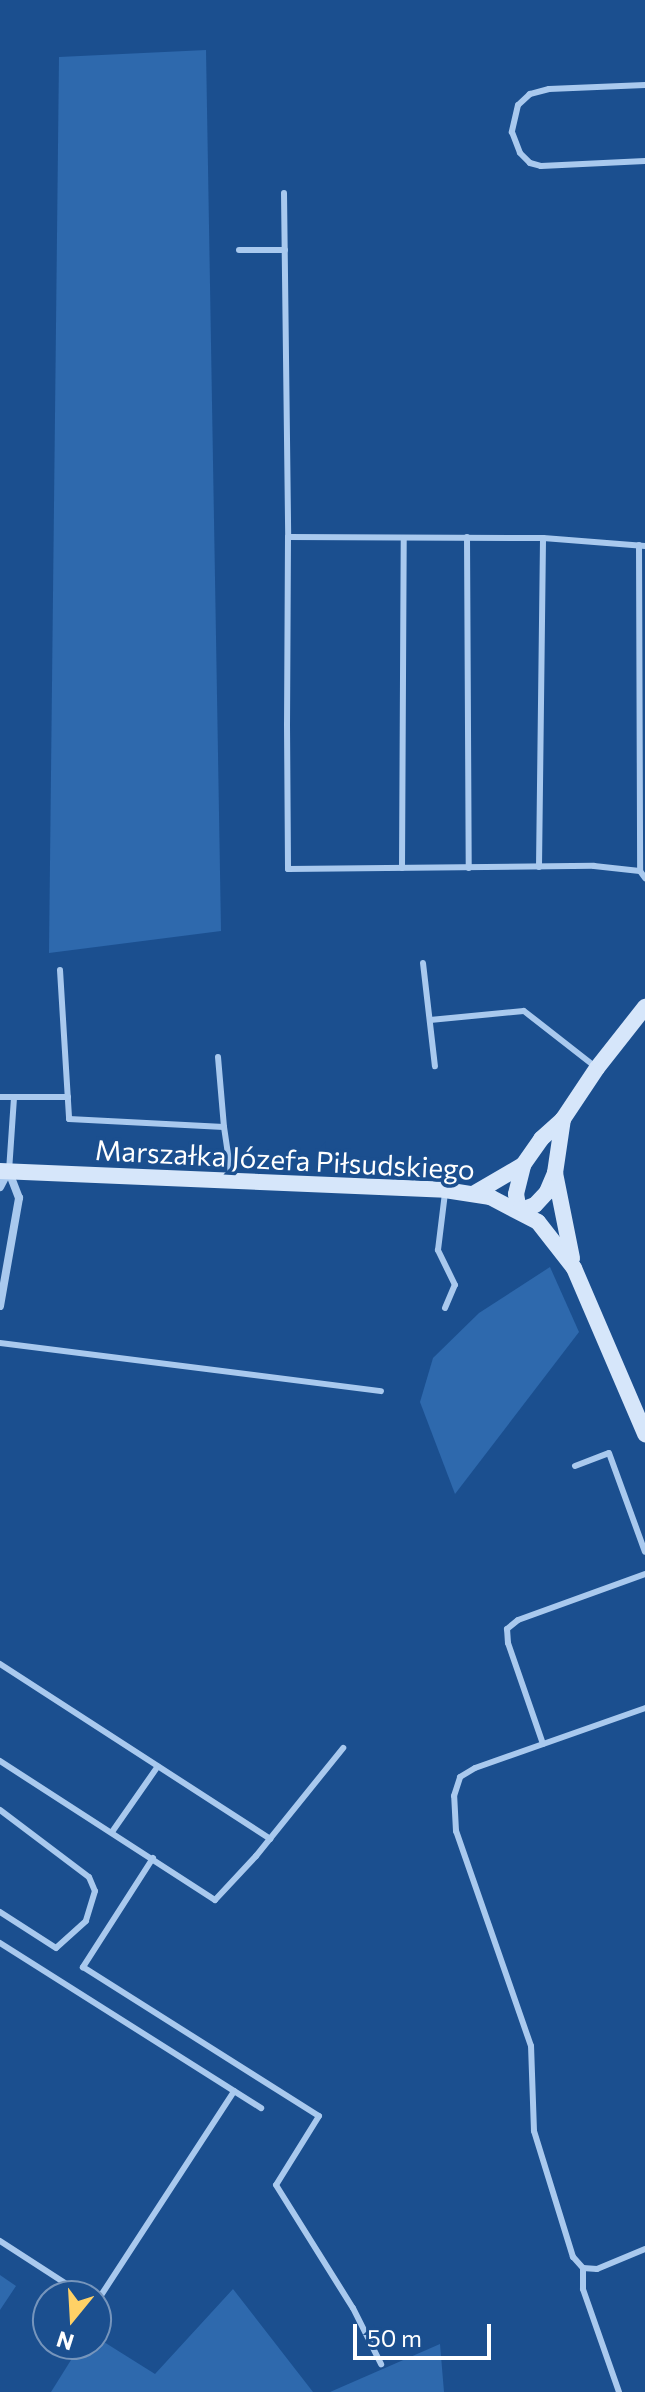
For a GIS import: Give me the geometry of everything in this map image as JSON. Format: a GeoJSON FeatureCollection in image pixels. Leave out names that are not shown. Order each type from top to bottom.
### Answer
{"type":"FeatureCollection","features":[{"type":"Feature","properties":{"kind":"main road"},"geometry":{"type":"LineString","coordinates":[[563,1119],[555,1173],[547,1192],[535,1205],[519,1211],[516,1194],[523,1165],[541,1139],[563,1119],[597,1068],[645,1007]]}},
{"type":"Feature","properties":{"kind":"main road"},"geometry":{"type":"LineString","coordinates":[[475,1193],[523,1165]]}},
{"type":"Feature","properties":{"kind":"main road","name":"Marszałka Józefa Piłsudskiego"},"geometry":{"type":"LineString","coordinates":[[11,1171],[445,1190],[475,1193],[519,1211],[549,1232],[574,1268],[645,1434]]}},
{"type":"Feature","properties":{"kind":"main road"},"geometry":{"type":"LineString","coordinates":[[555,1173],[574,1268]]}},
{"type":"Feature","properties":{"kind":"street"},"geometry":{"type":"LineString","coordinates":[[0,1187],[11,1171]]}},
{"type":"Feature","properties":{"kind":"street"},"geometry":{"type":"LineString","coordinates":[[0,1306],[19,1198],[11,1171]]}},
{"type":"Feature","properties":{"kind":"lane"},"geometry":{"type":"LineString","coordinates":[[645,85],[549,89],[530,94],[518,105],[512,132],[520,153],[530,163],[541,166],[645,161]]}},
{"type":"Feature","properties":{"kind":"lane"},"geometry":{"type":"LineString","coordinates":[[284,193],[288,869],[594,866],[640,871]]}},
{"type":"Feature","properties":{"kind":"lane"},"geometry":{"type":"LineString","coordinates":[[239,250],[285,250]]}},
{"type":"Feature","properties":{"kind":"lane"},"geometry":{"type":"LineString","coordinates":[[288,537],[543,538],[642,546],[640,871],[645,878]]}},
{"type":"Feature","properties":{"kind":"lane"},"geometry":{"type":"LineString","coordinates":[[467,537],[469,868]]}},
{"type":"Feature","properties":{"kind":"lane"},"geometry":{"type":"LineString","coordinates":[[402,868],[404,538]]}},
{"type":"Feature","properties":{"kind":"lane"},"geometry":{"type":"LineString","coordinates":[[539,867],[543,538]]}},
{"type":"Feature","properties":{"kind":"lane"},"geometry":{"type":"LineString","coordinates":[[423,963],[435,1066]]}},
{"type":"Feature","properties":{"kind":"lane"},"geometry":{"type":"LineString","coordinates":[[60,970],[69,1119],[224,1127]]}},
{"type":"Feature","properties":{"kind":"lane"},"geometry":{"type":"LineString","coordinates":[[430,1020],[524,1011],[597,1068]]}},
{"type":"Feature","properties":{"kind":"lane"},"geometry":{"type":"LineString","coordinates":[[218,1057],[232,1181]]}},
{"type":"Feature","properties":{"kind":"lane"},"geometry":{"type":"LineString","coordinates":[[0,1097],[68,1097]]}},
{"type":"Feature","properties":{"kind":"lane"},"geometry":{"type":"LineString","coordinates":[[11,1171],[14,1097]]}},
{"type":"Feature","properties":{"kind":"lane"},"geometry":{"type":"LineString","coordinates":[[445,1190],[438,1250],[455,1285],[445,1308]]}},
{"type":"Feature","properties":{"kind":"lane"},"geometry":{"type":"LineString","coordinates":[[0,1343],[381,1391]]}},
{"type":"Feature","properties":{"kind":"lane"},"geometry":{"type":"LineString","coordinates":[[575,1466],[609,1453],[645,1552]]}},
{"type":"Feature","properties":{"kind":"lane"},"geometry":{"type":"LineString","coordinates":[[543,1744],[508,1643],[507,1629],[518,1620],[645,1574]]}},
{"type":"Feature","properties":{"kind":"lane"},"geometry":{"type":"LineString","coordinates":[[0,1664],[270,1839]]}},
{"type":"Feature","properties":{"kind":"lane"},"geometry":{"type":"LineString","coordinates":[[619,2392],[583,2289],[583,2268],[573,2257],[534,2131],[531,2046],[456,1831],[454,1796],[460,1777],[645,1708]]}},
{"type":"Feature","properties":{"kind":"lane"},"geometry":{"type":"LineString","coordinates":[[0,1761],[215,1900],[270,1839],[343,1748]]}},
{"type":"Feature","properties":{"kind":"lane"},"geometry":{"type":"LineString","coordinates":[[112,1832],[158,1766]]}},
{"type":"Feature","properties":{"kind":"lane"},"geometry":{"type":"LineString","coordinates":[[0,1810],[89,1877],[95,1891],[86,1921],[56,1948],[0,1912]]}},
{"type":"Feature","properties":{"kind":"lane"},"geometry":{"type":"LineString","coordinates":[[153,1858],[83,1967],[319,2116],[276,2185],[353,2308],[381,2364]]}},
{"type":"Feature","properties":{"kind":"lane"},"geometry":{"type":"LineString","coordinates":[[0,1943],[261,2108]]}},
{"type":"Feature","properties":{"kind":"lane"},"geometry":{"type":"LineString","coordinates":[[111,2280],[234,2091]]}},
{"type":"Feature","properties":{"kind":"lane"},"geometry":{"type":"LineString","coordinates":[[0,2241],[60,2280]]}},
{"type":"Feature","properties":{"kind":"lane"},"geometry":{"type":"LineString","coordinates":[[583,2268],[597,2269],[645,2249]]}},
{"type":"Feature","properties":{"kind":"shaded area"},"geometry":{"type":"Polygon","coordinates":[[[206,50],[221,931],[49,953],[59,57],[206,50]]]}},
{"type":"Feature","properties":{"kind":"shaded area"},"geometry":{"type":"Polygon","coordinates":[[[550,1267],[579,1332],[455,1494],[420,1402],[433,1358],[479,1313],[550,1267]]]}},
{"type":"Feature","properties":{"kind":"shaded area"},"geometry":{"type":"Polygon","coordinates":[[[0,2275],[16,2286],[0,2310],[0,2275]]]}},
{"type":"Feature","properties":{"kind":"shaded area"},"geometry":{"type":"Polygon","coordinates":[[[233,2289],[313,2392],[51,2392],[71,2360],[112,2360],[112,2347],[155,2374],[233,2289]]]}},
{"type":"Feature","properties":{"kind":"shaded area"},"geometry":{"type":"Polygon","coordinates":[[[440,2344],[444,2392],[330,2392],[440,2344]]]}}]}
